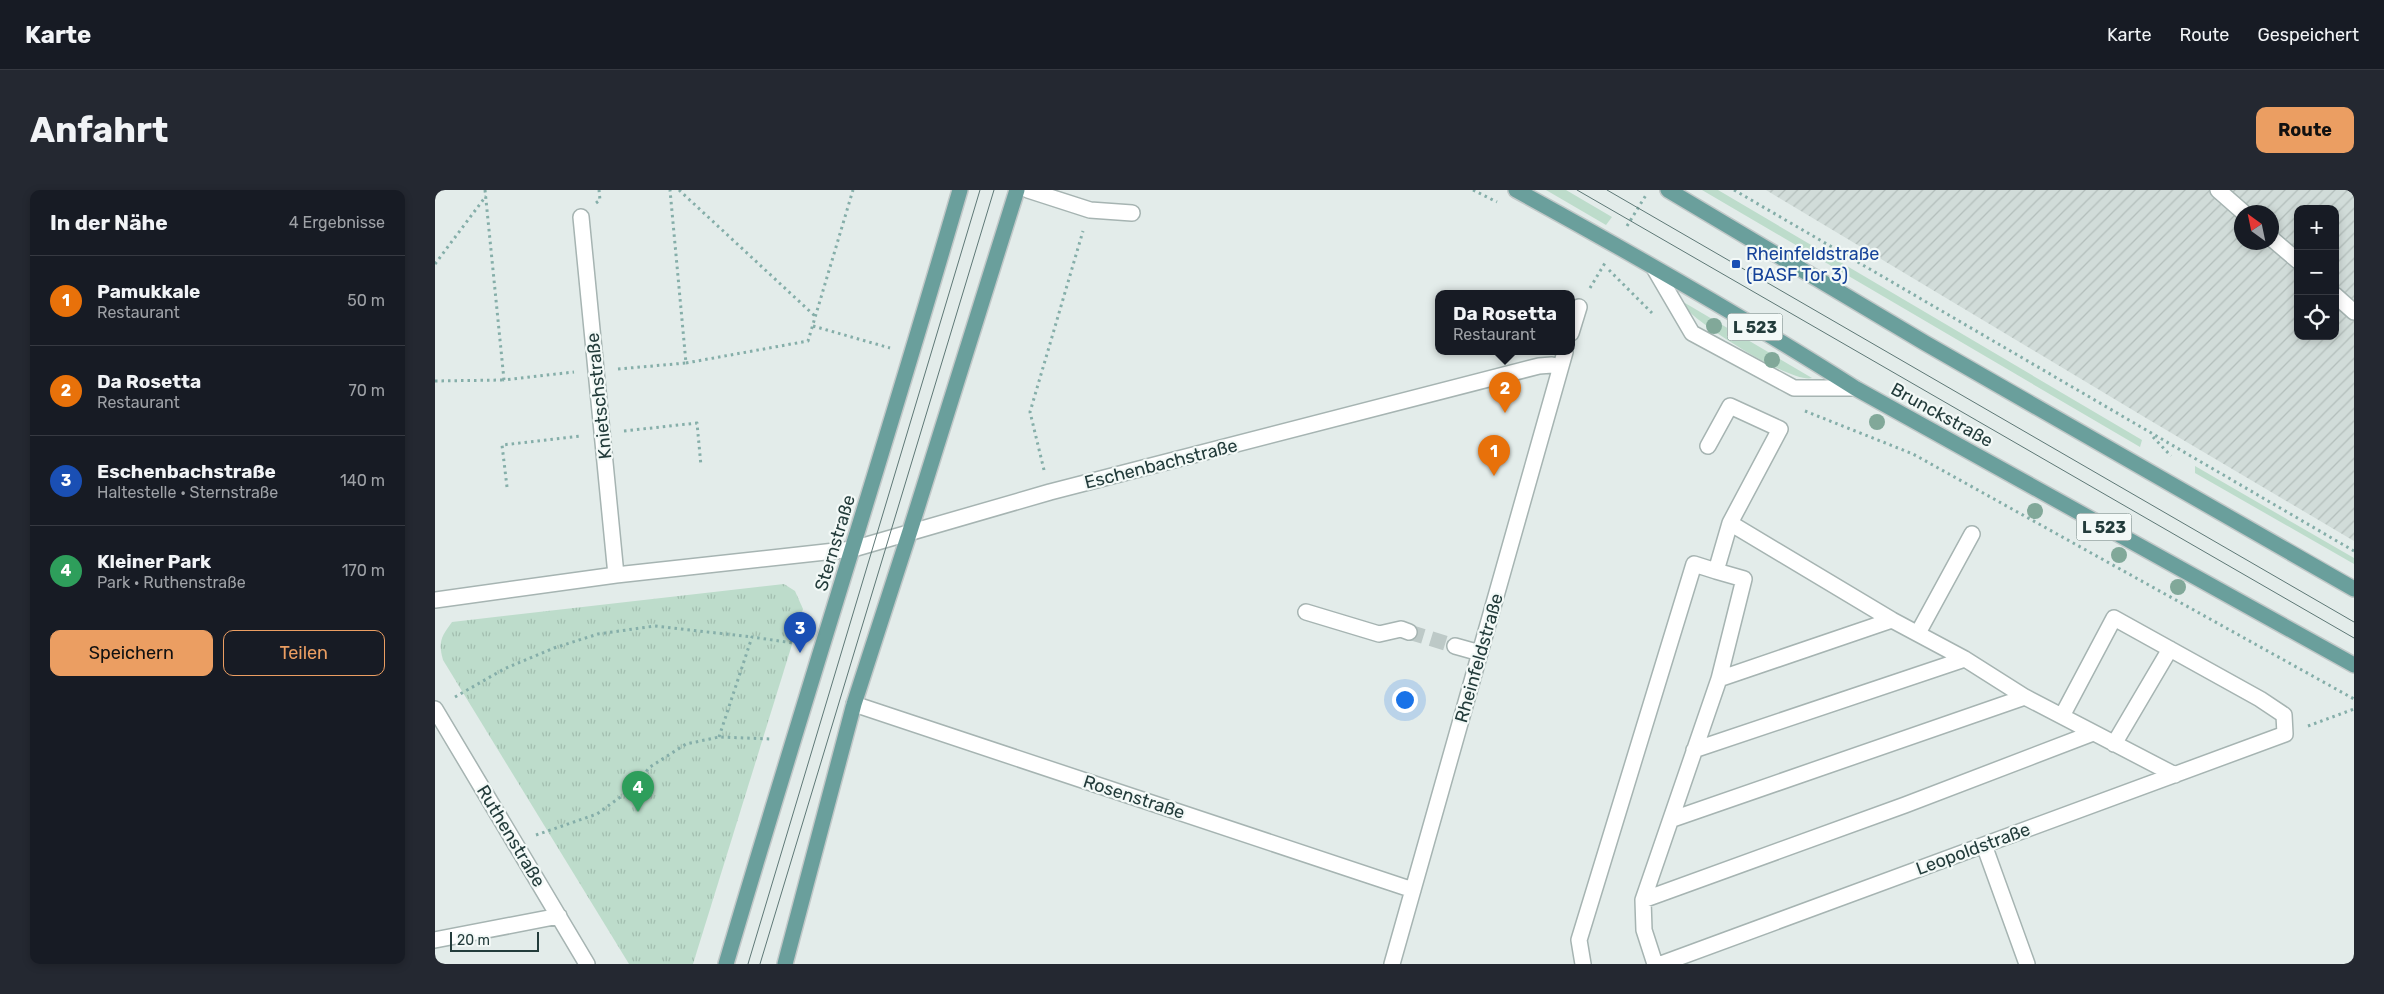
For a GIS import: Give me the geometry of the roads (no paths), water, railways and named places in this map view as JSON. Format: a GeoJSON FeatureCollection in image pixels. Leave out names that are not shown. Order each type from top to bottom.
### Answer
{"type":"FeatureCollection","features":[{"type":"Feature","properties":{"kind":"main road","name":"Sternstraße"},"geometry":{"type":"LineString","coordinates":[[725,964],[792,740],[853,550],[960,190]]}},
{"type":"Feature","properties":{"kind":"main road"},"geometry":{"type":"LineString","coordinates":[[785,964],[854,704],[1017,190]]}},
{"type":"Feature","properties":{"kind":"main road","name":"Brunckstraße"},"geometry":{"type":"LineString","coordinates":[[1516,190],[1616,245],[1855,388],[2354,666]]}},
{"type":"Feature","properties":{"kind":"main road"},"geometry":{"type":"LineString","coordinates":[[1668,190],[1925,343],[2354,589]]}},
{"type":"Feature","properties":{"kind":"street"},"geometry":{"type":"LineString","coordinates":[[1028,190],[1090,210],[1132,213]]}},
{"type":"Feature","properties":{"kind":"street"},"geometry":{"type":"LineString","coordinates":[[2218,190],[2235,205]]}},
{"type":"Feature","properties":{"kind":"street","name":"Knietschstraße"},"geometry":{"type":"LineString","coordinates":[[581,217],[616,575]]}},
{"type":"Feature","properties":{"kind":"street"},"geometry":{"type":"LineString","coordinates":[[2279,245],[2294,258]]}},
{"type":"Feature","properties":{"kind":"street"},"geometry":{"type":"LineString","coordinates":[[1654,268],[1692,333],[1793,388],[1855,388]]}},
{"type":"Feature","properties":{"kind":"street"},"geometry":{"type":"LineString","coordinates":[[2339,299],[2354,312]]}},
{"type":"Feature","properties":{"kind":"street"},"geometry":{"type":"LineString","coordinates":[[1575,320],[1579,307]]}},
{"type":"Feature","properties":{"kind":"street","name":"Rheinfeldstraße"},"geometry":{"type":"LineString","coordinates":[[1392,964],[1564,355]]}},
{"type":"Feature","properties":{"kind":"street","name":"Eschenbachstraße"},"geometry":{"type":"LineString","coordinates":[[435,600],[616,575],[853,550],[910,531],[1050,492],[1539,366],[1560,368]]}},
{"type":"Feature","properties":{"kind":"street"},"geometry":{"type":"LineString","coordinates":[[1708,446],[1730,406],[1780,429],[1730,523],[1717,571]]}},
{"type":"Feature","properties":{"kind":"street"},"geometry":{"type":"LineString","coordinates":[[1730,523],[1892,620],[1965,659],[2025,697],[2175,774]]}},
{"type":"Feature","properties":{"kind":"street"},"geometry":{"type":"LineString","coordinates":[[1918,633],[1972,534]]}},
{"type":"Feature","properties":{"kind":"street"},"geometry":{"type":"LineString","coordinates":[[1583,964],[1579,940],[1694,564],[1744,579],[1719,679],[1694,750],[1673,819],[1643,900],[1644,930],[1655,964]]}},
{"type":"Feature","properties":{"kind":"street"},"geometry":{"type":"LineString","coordinates":[[1306,612],[1379,634],[1401,629],[1409,632]]}},
{"type":"Feature","properties":{"kind":"street"},"geometry":{"type":"LineString","coordinates":[[2062,716],[2114,618],[2170,649],[2114,744]]}},
{"type":"Feature","properties":{"kind":"street"},"geometry":{"type":"LineString","coordinates":[[1719,679],[1892,620]]}},
{"type":"Feature","properties":{"kind":"street"},"geometry":{"type":"LineString","coordinates":[[1455,646],[1480,653]]}},
{"type":"Feature","properties":{"kind":"street","name":"Leopoldstraße"},"geometry":{"type":"LineString","coordinates":[[1661,964],[2285,734],[2283,715],[2260,699],[2170,649]]}},
{"type":"Feature","properties":{"kind":"street"},"geometry":{"type":"LineString","coordinates":[[1694,750],[1965,659]]}},
{"type":"Feature","properties":{"kind":"street"},"geometry":{"type":"LineString","coordinates":[[1673,819],[2025,697]]}},
{"type":"Feature","properties":{"kind":"street","name":"Rosenstraße"},"geometry":{"type":"LineString","coordinates":[[854,704],[1413,890]]}},
{"type":"Feature","properties":{"kind":"street","name":"Ruthenstraße"},"geometry":{"type":"LineString","coordinates":[[435,709],[587,964]]}},
{"type":"Feature","properties":{"kind":"street"},"geometry":{"type":"LineString","coordinates":[[1643,900],[1905,806],[2093,733]]}},
{"type":"Feature","properties":{"kind":"street"},"geometry":{"type":"LineString","coordinates":[[1984,845],[2027,964]]}},
{"type":"Feature","properties":{"kind":"street"},"geometry":{"type":"LineString","coordinates":[[435,940],[559,916]]}},
{"type":"Feature","properties":{"kind":"tunnel"},"geometry":{"type":"LineString","coordinates":[[1409,632],[1455,646]]}},
{"type":"Feature","properties":{"kind":"tram line"},"geometry":{"type":"LineString","coordinates":[[748,964],[980,190]]}},
{"type":"Feature","properties":{"kind":"tram line"},"geometry":{"type":"LineString","coordinates":[[760,964],[994,190]]}},
{"type":"Feature","properties":{"kind":"tram line"},"geometry":{"type":"LineString","coordinates":[[1577,190],[2354,638]]}},
{"type":"Feature","properties":{"kind":"tram line"},"geometry":{"type":"LineString","coordinates":[[1607,190],[2354,622]]}},
{"type":"Feature","properties":{"kind":"place","name":"Rheinfeldstraße (BASF Tor 3)"},"geometry":{"type":"Point","coordinates":[1736,264]}},
{"type":"Feature","properties":{"kind":"place","name":"Da Rosetta"},"geometry":{"type":"Point","coordinates":[1505,413]}},
{"type":"Feature","properties":{"kind":"place","name":"Pamukkale"},"geometry":{"type":"Point","coordinates":[1494,476]}},
{"type":"Feature","properties":{"kind":"place","name":"Eschenbachstraße"},"geometry":{"type":"Point","coordinates":[800,653]}},
{"type":"Feature","properties":{"kind":"place","name":"Kleiner Park"},"geometry":{"type":"Point","coordinates":[638,812]}}]}
